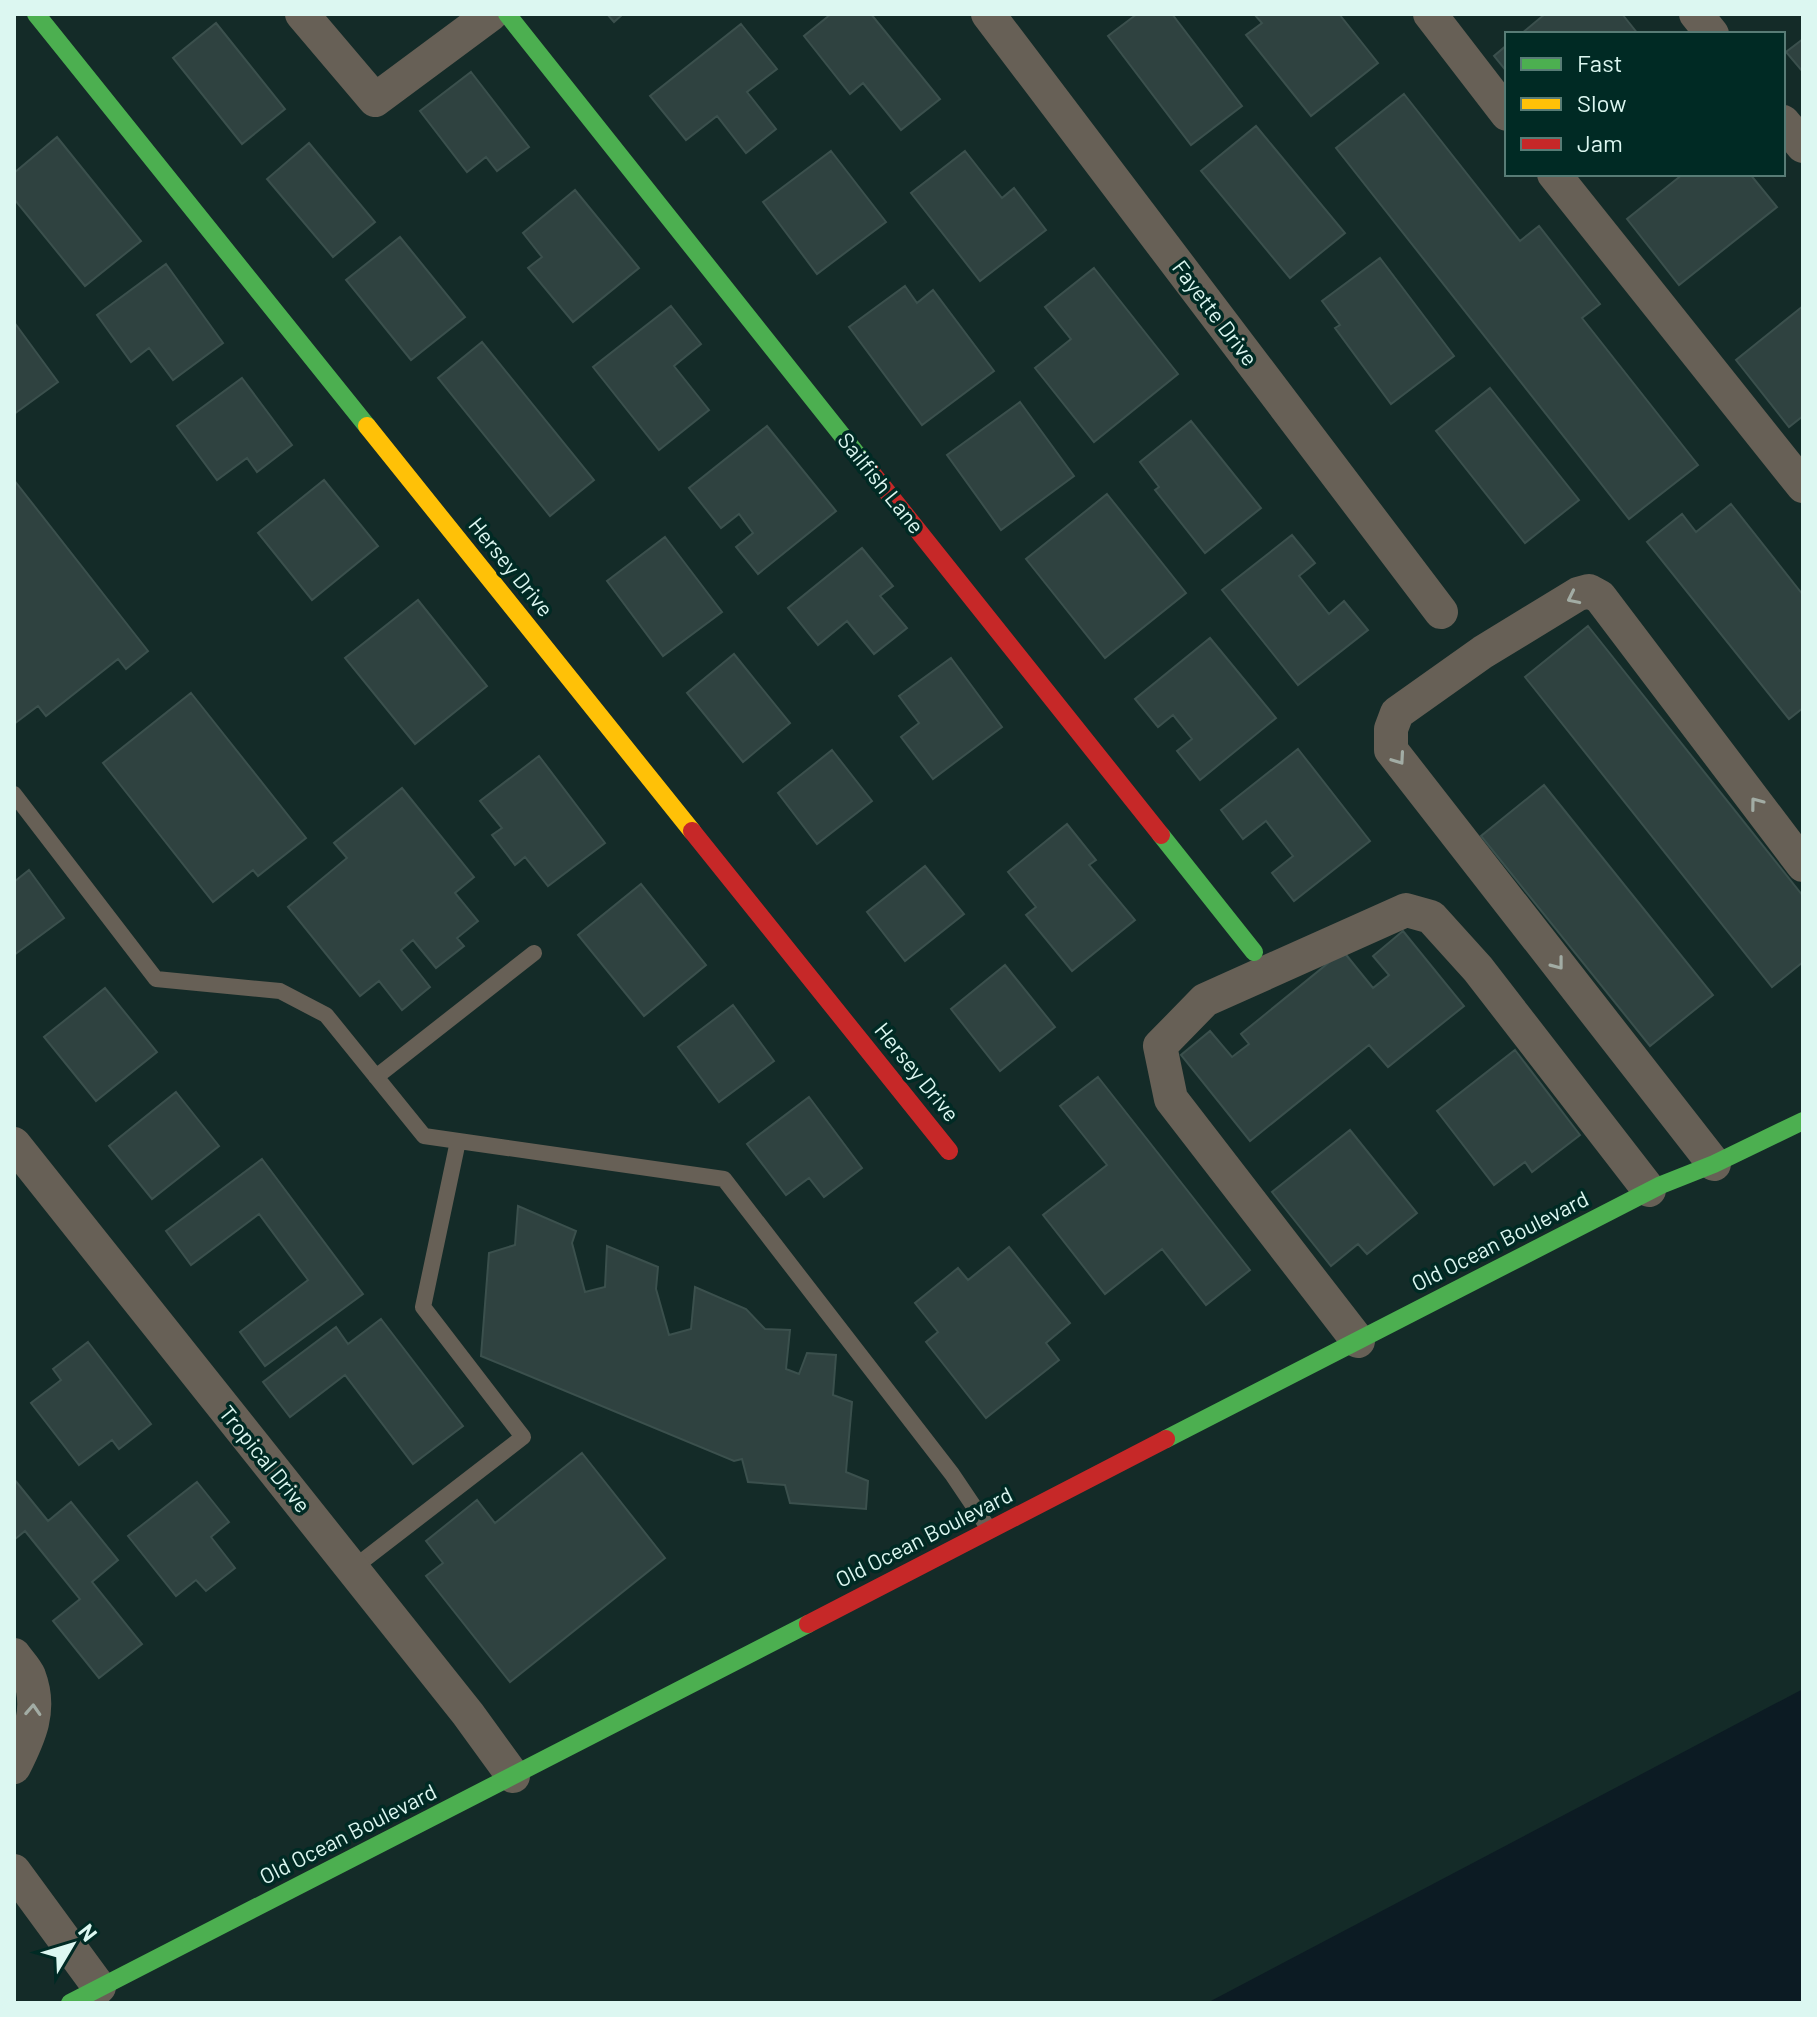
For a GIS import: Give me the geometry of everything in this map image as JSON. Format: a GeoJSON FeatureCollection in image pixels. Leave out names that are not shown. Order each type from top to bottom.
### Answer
{"type":"FeatureCollection","features":[{"type":"Feature","properties":{"kind":"street","name":"Hersey Drive"},"geometry":{"type":"LineString","coordinates":[[36,14],[949,1151]]}},
{"type":"Feature","properties":{"kind":"street"},"geometry":{"type":"LineString","coordinates":[[302,14],[375,100],[491,14]]}},
{"type":"Feature","properties":{"kind":"street","name":"Sailfish Lane"},"geometry":{"type":"LineString","coordinates":[[507,14],[1254,952]]}},
{"type":"Feature","properties":{"kind":"street","name":"Fayette Drive"},"geometry":{"type":"LineString","coordinates":[[988,14],[1441,612]]}},
{"type":"Feature","properties":{"kind":"street"},"geometry":{"type":"LineString","coordinates":[[1430,14],[1505,111]]}},
{"type":"Feature","properties":{"kind":"street"},"geometry":{"type":"LineString","coordinates":[[1696,14],[1710,32]]}},
{"type":"Feature","properties":{"kind":"street"},"geometry":{"type":"LineString","coordinates":[[1785,124],[1803,146]]}},
{"type":"Feature","properties":{"kind":"street"},"geometry":{"type":"LineString","coordinates":[[1556,176],[1803,486]]}},
{"type":"Feature","properties":{"kind":"street"},"geometry":{"type":"LineString","coordinates":[[1714,1164],[1391,750],[1391,729],[1397,713],[1483,652],[1578,594],[1589,591],[1600,597],[1803,865]]}},
{"type":"Feature","properties":{"kind":"street"},"geometry":{"type":"LineString","coordinates":[[1358,1341],[1171,1099],[1160,1046],[1205,1000],[1406,910],[1431,917],[1478,969],[1649,1190]]}},
{"type":"Feature","properties":{"kind":"street","name":"Old Ocean Boulevard"},"geometry":{"type":"LineString","coordinates":[[84,1995],[1649,1190],[1714,1164],[1803,1121]]}},
{"type":"Feature","properties":{"kind":"street","name":"Tropical Drive"},"geometry":{"type":"LineString","coordinates":[[14,1144],[468,1714],[513,1776]]}},
{"type":"Feature","properties":{"kind":"street"},"geometry":{"type":"LineString","coordinates":[[14,1655],[29,1674],[36,1708],[29,1737],[14,1767]]}},
{"type":"Feature","properties":{"kind":"street"},"geometry":{"type":"LineString","coordinates":[[14,1871],[84,1995]]}},
{"type":"Feature","properties":{"kind":"lane"},"geometry":{"type":"LineString","coordinates":[[14,794],[156,979],[280,991],[326,1015],[424,1136],[724,1179],[952,1474],[990,1530]]}},
{"type":"Feature","properties":{"kind":"lane"},"geometry":{"type":"LineString","coordinates":[[376,1077],[534,953]]}},
{"type":"Feature","properties":{"kind":"lane"},"geometry":{"type":"LineString","coordinates":[[352,1569],[523,1437],[423,1307],[458,1141]]}},
{"type":"Feature","properties":{"kind":"water"},"geometry":{"type":"Polygon","coordinates":[[[1803,1689],[1803,2003],[1207,2003],[1803,1689]]]}},
{"type":"Feature","properties":{"kind":"building"},"geometry":{"type":"Polygon","coordinates":[[[607,14],[623,14],[614,22],[607,14]]]}},
{"type":"Feature","properties":{"kind":"building"},"geometry":{"type":"Polygon","coordinates":[[[831,14],[871,14],[940,99],[901,130],[863,83],[850,94],[804,36],[831,14]]]}},
{"type":"Feature","properties":{"kind":"building"},"geometry":{"type":"Polygon","coordinates":[[[1137,14],[1172,14],[1242,106],[1191,145],[1108,36],[1137,14]]]}},
{"type":"Feature","properties":{"kind":"building"},"geometry":{"type":"Polygon","coordinates":[[[1254,14],[1339,14],[1378,63],[1311,116],[1246,35],[1262,23],[1254,14]]]}},
{"type":"Feature","properties":{"kind":"building"},"geometry":{"type":"Polygon","coordinates":[[[1545,14],[1622,14],[1636,32],[1523,32],[1545,14]]]}},
{"type":"Feature","properties":{"kind":"building"},"geometry":{"type":"Polygon","coordinates":[[[216,23],[285,109],[242,144],[173,58],[216,23]]]}},
{"type":"Feature","properties":{"kind":"building"},"geometry":{"type":"Polygon","coordinates":[[[741,24],[777,69],[747,92],[776,129],[746,153],[717,116],[686,140],[650,96],[741,24]]]}},
{"type":"Feature","properties":{"kind":"building"},"geometry":{"type":"Polygon","coordinates":[[[1803,39],[1803,72],[1786,52],[1803,39]]]}},
{"type":"Feature","properties":{"kind":"building"},"geometry":{"type":"Polygon","coordinates":[[[1505,47],[1505,70],[1494,56],[1505,47]]]}},
{"type":"Feature","properties":{"kind":"building"},"geometry":{"type":"Polygon","coordinates":[[[471,72],[529,147],[497,171],[486,157],[467,172],[420,111],[471,72]]]}},
{"type":"Feature","properties":{"kind":"building"},"geometry":{"type":"Polygon","coordinates":[[[1404,94],[1520,241],[1539,226],[1600,304],[1582,318],[1698,465],[1629,519],[1336,148],[1404,94]]]}},
{"type":"Feature","properties":{"kind":"building"},"geometry":{"type":"Polygon","coordinates":[[[1256,126],[1345,233],[1290,278],[1201,171],[1256,126]]]}},
{"type":"Feature","properties":{"kind":"building"},"geometry":{"type":"Polygon","coordinates":[[[57,137],[141,241],[85,286],[14,199],[14,173],[57,137]]]}},
{"type":"Feature","properties":{"kind":"building"},"geometry":{"type":"Polygon","coordinates":[[[309,143],[375,222],[333,257],[267,179],[309,143]]]}},
{"type":"Feature","properties":{"kind":"building"},"geometry":{"type":"Polygon","coordinates":[[[831,151],[886,222],[817,274],[763,202],[831,151]]]}},
{"type":"Feature","properties":{"kind":"building"},"geometry":{"type":"Polygon","coordinates":[[[965,151],[1002,198],[1014,188],[1046,230],[980,281],[911,193],[965,151]]]}},
{"type":"Feature","properties":{"kind":"building"},"geometry":{"type":"Polygon","coordinates":[[[1681,176],[1752,176],[1777,207],[1679,285],[1627,219],[1681,176]]]}},
{"type":"Feature","properties":{"kind":"building"},"geometry":{"type":"Polygon","coordinates":[[[575,190],[639,268],[573,322],[528,268],[542,257],[523,233],[575,190]]]}},
{"type":"Feature","properties":{"kind":"building"},"geometry":{"type":"Polygon","coordinates":[[[400,237],[465,317],[411,360],[346,280],[400,237]]]}},
{"type":"Feature","properties":{"kind":"building"},"geometry":{"type":"Polygon","coordinates":[[[1380,258],[1454,356],[1391,404],[1335,328],[1340,325],[1322,301],[1380,258]]]}},
{"type":"Feature","properties":{"kind":"building"},"geometry":{"type":"Polygon","coordinates":[[[166,264],[223,343],[173,380],[149,348],[131,362],[97,315],[166,264]]]}},
{"type":"Feature","properties":{"kind":"building"},"geometry":{"type":"Polygon","coordinates":[[[1094,268],[1178,374],[1094,442],[1035,368],[1071,339],[1045,307],[1094,268]]]}},
{"type":"Feature","properties":{"kind":"building"},"geometry":{"type":"Polygon","coordinates":[[[905,286],[917,303],[933,290],[994,371],[922,425],[849,327],[905,286]]]}},
{"type":"Feature","properties":{"kind":"building"},"geometry":{"type":"Polygon","coordinates":[[[671,306],[701,344],[674,366],[709,410],[659,450],[593,367],[671,306]]]}},
{"type":"Feature","properties":{"kind":"building"},"geometry":{"type":"Polygon","coordinates":[[[1803,306],[1803,416],[1789,427],[1736,360],[1803,306]]]}},
{"type":"Feature","properties":{"kind":"building"},"geometry":{"type":"Polygon","coordinates":[[[14,322],[58,382],[14,414],[14,322]]]}},
{"type":"Feature","properties":{"kind":"building"},"geometry":{"type":"Polygon","coordinates":[[[482,342],[594,480],[550,516],[438,378],[482,342]]]}},
{"type":"Feature","properties":{"kind":"building"},"geometry":{"type":"Polygon","coordinates":[[[242,378],[292,445],[257,472],[247,458],[217,480],[177,426],[242,378]]]}},
{"type":"Feature","properties":{"kind":"building"},"geometry":{"type":"Polygon","coordinates":[[[1490,388],[1579,500],[1525,543],[1436,431],[1490,388]]]}},
{"type":"Feature","properties":{"kind":"building"},"geometry":{"type":"Polygon","coordinates":[[[1020,402],[1074,476],[1001,530],[947,455],[1020,402]]]}},
{"type":"Feature","properties":{"kind":"building"},"geometry":{"type":"Polygon","coordinates":[[[1191,421],[1261,508],[1205,553],[1155,490],[1159,487],[1140,462],[1191,421]]]}},
{"type":"Feature","properties":{"kind":"building"},"geometry":{"type":"Polygon","coordinates":[[[767,426],[836,511],[758,574],[736,547],[753,533],[739,514],[721,528],[689,488],[767,426]]]}},
{"type":"Feature","properties":{"kind":"building"},"geometry":{"type":"Polygon","coordinates":[[[14,480],[148,651],[126,669],[118,659],[46,716],[38,706],[14,724],[14,480]]]}},
{"type":"Feature","properties":{"kind":"building"},"geometry":{"type":"Polygon","coordinates":[[[324,480],[378,546],[312,600],[258,533],[324,480]]]}},
{"type":"Feature","properties":{"kind":"building"},"geometry":{"type":"Polygon","coordinates":[[[1107,494],[1186,593],[1105,658],[1026,559],[1107,494]]]}},
{"type":"Feature","properties":{"kind":"building"},"geometry":{"type":"Polygon","coordinates":[[[1731,504],[1803,595],[1803,708],[1789,719],[1647,542],[1682,514],[1696,532],[1731,504]]]}},
{"type":"Feature","properties":{"kind":"building"},"geometry":{"type":"Polygon","coordinates":[[[1292,535],[1315,563],[1299,576],[1329,614],[1344,601],[1368,630],[1298,685],[1222,590],[1292,535]]]}},
{"type":"Feature","properties":{"kind":"building"},"geometry":{"type":"Polygon","coordinates":[[[665,537],[722,612],[663,656],[607,581],[665,537]]]}},
{"type":"Feature","properties":{"kind":"building"},"geometry":{"type":"Polygon","coordinates":[[[862,548],[893,586],[880,596],[907,628],[874,654],[847,621],[818,645],[788,608],[862,548]]]}},
{"type":"Feature","properties":{"kind":"building"},"geometry":{"type":"Polygon","coordinates":[[[418,600],[487,686],[415,744],[345,658],[418,600]]]}},
{"type":"Feature","properties":{"kind":"building"},"geometry":{"type":"Polygon","coordinates":[[[1588,626],[1803,896],[1803,962],[1772,987],[1525,677],[1588,626]]]}},
{"type":"Feature","properties":{"kind":"building"},"geometry":{"type":"Polygon","coordinates":[[[1210,638],[1276,718],[1200,780],[1177,751],[1192,739],[1173,715],[1158,727],[1135,699],[1210,638]]]}},
{"type":"Feature","properties":{"kind":"building"},"geometry":{"type":"Polygon","coordinates":[[[734,654],[790,723],[743,762],[687,693],[734,654]]]}},
{"type":"Feature","properties":{"kind":"building"},"geometry":{"type":"Polygon","coordinates":[[[951,658],[1002,727],[933,779],[901,737],[919,723],[899,696],[951,658]]]}},
{"type":"Feature","properties":{"kind":"building"},"geometry":{"type":"Polygon","coordinates":[[[191,693],[306,838],[258,876],[253,870],[213,902],[103,763],[191,693]]]}},
{"type":"Feature","properties":{"kind":"building"},"geometry":{"type":"Polygon","coordinates":[[[1298,749],[1370,841],[1294,901],[1272,873],[1293,856],[1266,821],[1243,839],[1221,810],[1298,749]]]}},
{"type":"Feature","properties":{"kind":"building"},"geometry":{"type":"Polygon","coordinates":[[[832,750],[872,801],[817,844],[778,793],[832,750]]]}},
{"type":"Feature","properties":{"kind":"building"},"geometry":{"type":"Polygon","coordinates":[[[539,756],[605,843],[548,886],[525,857],[515,865],[492,835],[502,828],[480,801],[539,756]]]}},
{"type":"Feature","properties":{"kind":"building"},"geometry":{"type":"Polygon","coordinates":[[[1544,785],[1713,995],[1650,1046],[1481,836],[1544,785]]]}},
{"type":"Feature","properties":{"kind":"building"},"geometry":{"type":"Polygon","coordinates":[[[402,788],[474,877],[455,893],[478,921],[457,938],[464,946],[436,968],[413,940],[401,950],[430,987],[402,1010],[379,981],[360,996],[288,907],[347,858],[334,843],[402,788]]]}},
{"type":"Feature","properties":{"kind":"building"},"geometry":{"type":"Polygon","coordinates":[[[1067,824],[1096,860],[1089,865],[1135,920],[1072,971],[1026,915],[1036,907],[1008,872],[1067,824]]]}},
{"type":"Feature","properties":{"kind":"building"},"geometry":{"type":"Polygon","coordinates":[[[925,866],[964,914],[905,961],[867,912],[925,866]]]}},
{"type":"Feature","properties":{"kind":"building"},"geometry":{"type":"Polygon","coordinates":[[[29,870],[64,918],[14,955],[14,882],[29,870]]]}},
{"type":"Feature","properties":{"kind":"building"},"geometry":{"type":"Polygon","coordinates":[[[641,884],[706,965],[644,1016],[578,935],[641,884]]]}},
{"type":"Feature","properties":{"kind":"building"},"geometry":{"type":"Polygon","coordinates":[[[1403,931],[1464,1006],[1388,1067],[1369,1045],[1250,1141],[1181,1055],[1210,1031],[1232,1057],[1249,1044],[1241,1034],[1343,951],[1373,988],[1389,975],[1373,956],[1403,931]]]}},
{"type":"Feature","properties":{"kind":"building"},"geometry":{"type":"Polygon","coordinates":[[[1005,965],[1055,1027],[1000,1071],[951,1009],[1005,965]]]}},
{"type":"Feature","properties":{"kind":"building"},"geometry":{"type":"Polygon","coordinates":[[[105,988],[157,1052],[96,1101],[44,1037],[105,988]]]}},
{"type":"Feature","properties":{"kind":"building"},"geometry":{"type":"Polygon","coordinates":[[[733,1005],[774,1061],[719,1102],[678,1047],[733,1005]]]}},
{"type":"Feature","properties":{"kind":"building"},"geometry":{"type":"Polygon","coordinates":[[[1515,1050],[1580,1135],[1532,1172],[1525,1162],[1494,1185],[1437,1111],[1515,1050]]]}},
{"type":"Feature","properties":{"kind":"building"},"geometry":{"type":"Polygon","coordinates":[[[1098,1077],[1250,1270],[1206,1305],[1162,1249],[1105,1294],[1043,1215],[1107,1165],[1060,1106],[1098,1077]]]}},
{"type":"Feature","properties":{"kind":"building"},"geometry":{"type":"Polygon","coordinates":[[[176,1092],[219,1146],[152,1199],[109,1146],[176,1092]]]}},
{"type":"Feature","properties":{"kind":"building"},"geometry":{"type":"Polygon","coordinates":[[[809,1097],[862,1168],[824,1197],[809,1178],[786,1195],[747,1144],[809,1097]]]}},
{"type":"Feature","properties":{"kind":"building"},"geometry":{"type":"Polygon","coordinates":[[[1350,1130],[1417,1213],[1367,1254],[1358,1244],[1331,1266],[1272,1192],[1350,1130]]]}},
{"type":"Feature","properties":{"kind":"building"},"geometry":{"type":"Polygon","coordinates":[[[262,1159],[363,1294],[265,1366],[240,1332],[308,1280],[259,1214],[191,1265],[166,1231],[262,1159]]]}},
{"type":"Feature","properties":{"kind":"building"},"geometry":{"type":"Polygon","coordinates":[[[518,1206],[576,1231],[572,1243],[585,1292],[605,1287],[607,1246],[658,1267],[656,1289],[669,1335],[691,1329],[695,1287],[746,1309],[765,1329],[790,1330],[786,1369],[799,1374],[807,1353],[836,1355],[833,1395],[852,1402],[846,1472],[868,1481],[866,1509],[790,1503],[785,1485],[748,1482],[742,1459],[734,1461],[481,1356],[489,1253],[515,1245],[518,1206]]]}},
{"type":"Feature","properties":{"kind":"building"},"geometry":{"type":"Polygon","coordinates":[[[1009,1247],[1070,1323],[1046,1343],[1059,1360],[986,1418],[926,1342],[938,1332],[915,1303],[958,1268],[968,1280],[1009,1247]]]}},
{"type":"Feature","properties":{"kind":"building"},"geometry":{"type":"Polygon","coordinates":[[[381,1319],[463,1426],[413,1464],[345,1375],[290,1417],[263,1382],[336,1327],[348,1344],[381,1319]]]}},
{"type":"Feature","properties":{"kind":"building"},"geometry":{"type":"Polygon","coordinates":[[[88,1342],[151,1424],[119,1449],[112,1440],[79,1465],[31,1403],[61,1380],[53,1369],[88,1342]]]}},
{"type":"Feature","properties":{"kind":"building"},"geometry":{"type":"Polygon","coordinates":[[[582,1453],[665,1558],[510,1682],[426,1576],[443,1563],[426,1541],[477,1500],[495,1523],[582,1453]]]}},
{"type":"Feature","properties":{"kind":"building"},"geometry":{"type":"Polygon","coordinates":[[[14,1479],[48,1521],[71,1502],[118,1560],[92,1582],[142,1644],[99,1678],[53,1621],[80,1599],[25,1531],[14,1540],[14,1479]]]}},
{"type":"Feature","properties":{"kind":"building"},"geometry":{"type":"Polygon","coordinates":[[[197,1482],[229,1522],[211,1537],[235,1568],[206,1591],[196,1580],[176,1596],[128,1536],[197,1482]]]}},
{"type":"Feature","properties":{"kind":"traffic: fast"},"geometry":{"type":"LineString","coordinates":[[36,14],[367,426]]}},
{"type":"Feature","properties":{"kind":"traffic: fast"},"geometry":{"type":"LineString","coordinates":[[507,14],[868,468]]}},
{"type":"Feature","properties":{"kind":"traffic: fast"},"geometry":{"type":"LineString","coordinates":[[1161,835],[1254,952]]}},
{"type":"Feature","properties":{"kind":"traffic: fast"},"geometry":{"type":"LineString","coordinates":[[1166,1439],[1661,1185],[1714,1164],[1803,1121]]}},
{"type":"Feature","properties":{"kind":"traffic: fast"},"geometry":{"type":"LineString","coordinates":[[70,2003],[808,1624]]}},
{"type":"Feature","properties":{"kind":"traffic: slow"},"geometry":{"type":"LineString","coordinates":[[367,426],[692,831]]}},
{"type":"Feature","properties":{"kind":"traffic: jam"},"geometry":{"type":"LineString","coordinates":[[868,468],[1161,835]]}},
{"type":"Feature","properties":{"kind":"traffic: jam"},"geometry":{"type":"LineString","coordinates":[[692,831],[949,1151]]}},
{"type":"Feature","properties":{"kind":"traffic: jam"},"geometry":{"type":"LineString","coordinates":[[808,1624],[1166,1439]]}}]}
